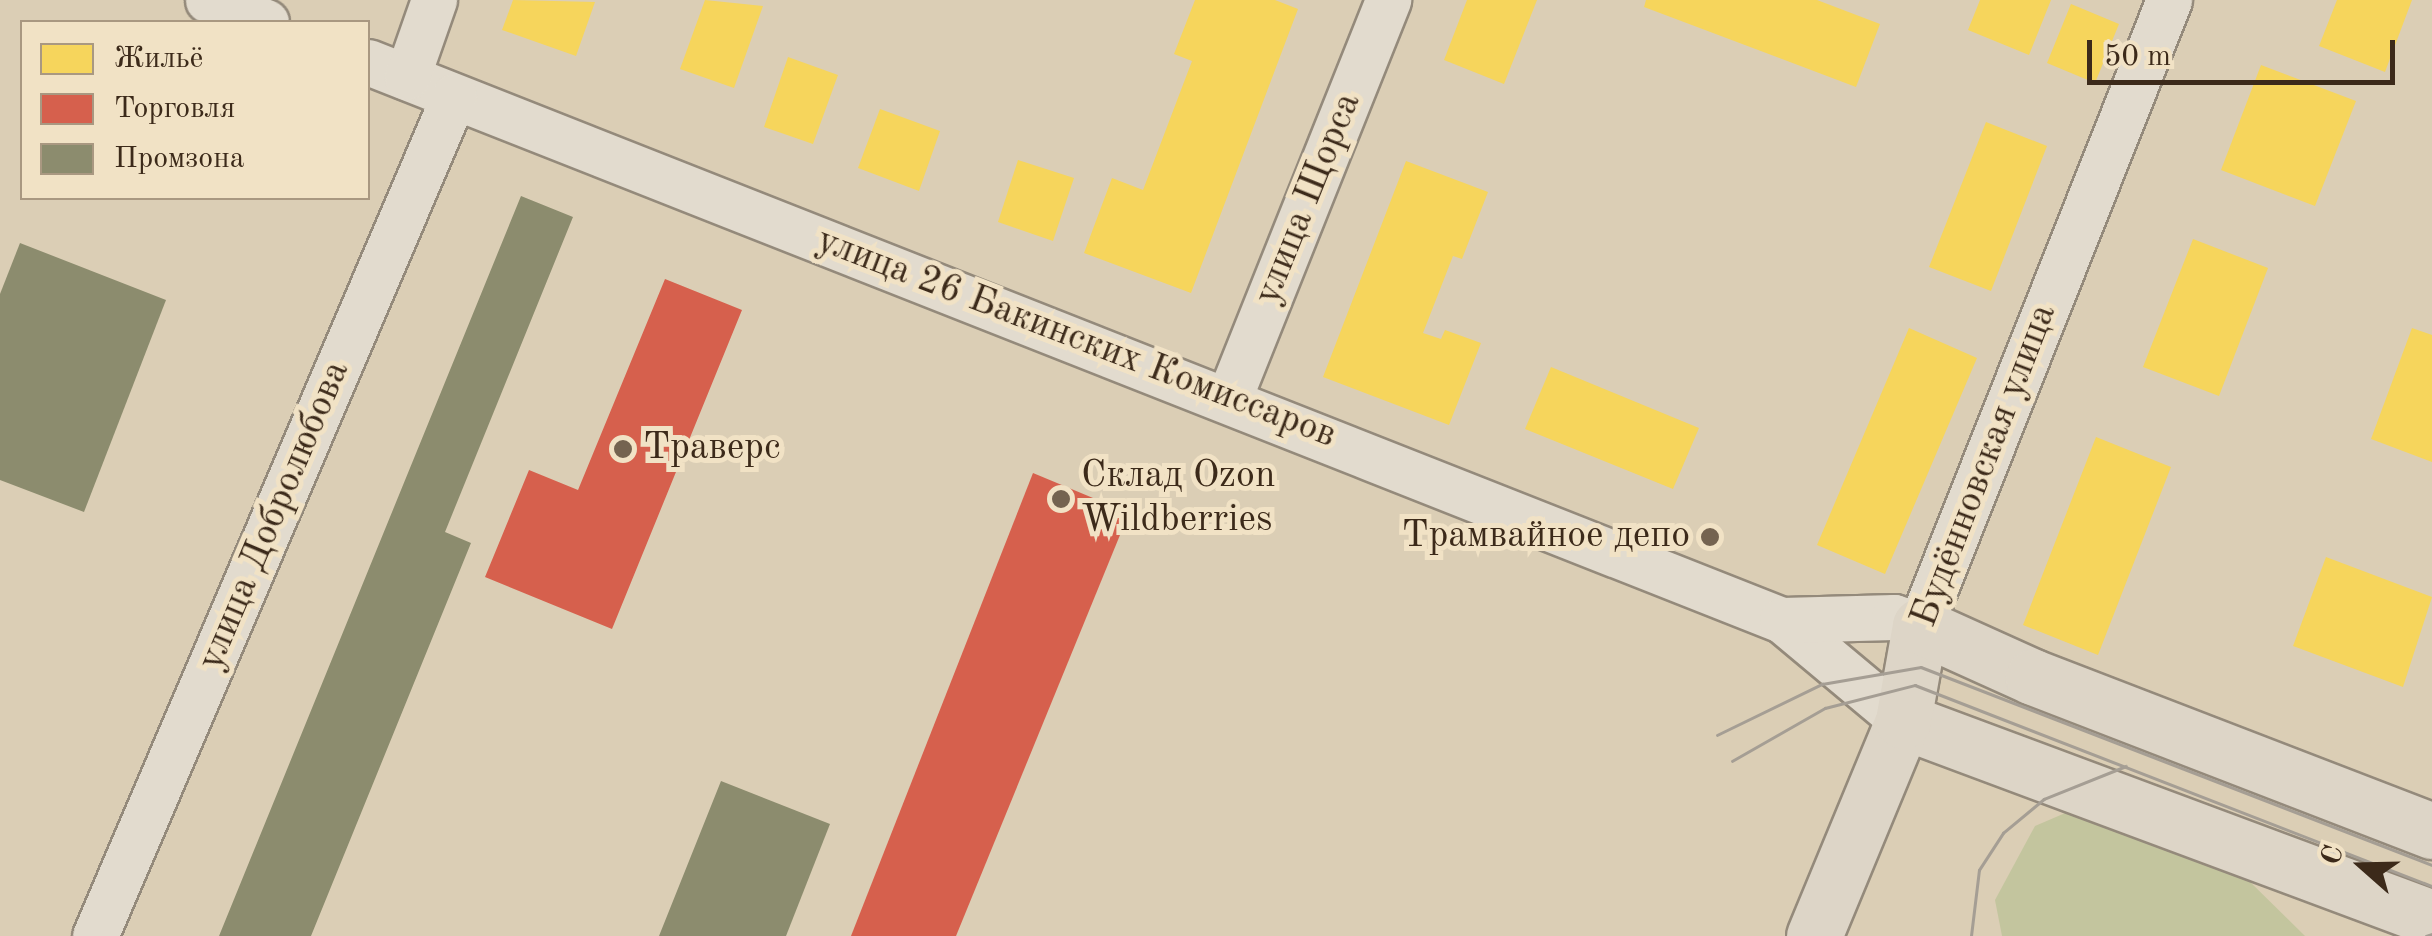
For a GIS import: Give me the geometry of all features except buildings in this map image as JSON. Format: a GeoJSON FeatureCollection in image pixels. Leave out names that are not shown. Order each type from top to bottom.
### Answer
{"type":"FeatureCollection","features":[{"type":"Feature","properties":{"kind":"main road","name":"Будённовская улица"},"geometry":{"type":"LineString","coordinates":[[1814,936],[1903,720],[1920,626]]}},
{"type":"Feature","properties":{"kind":"main road","name":"улица 26 Бакинских Комиссаров"},"geometry":{"type":"LineString","coordinates":[[1920,626],[2033,677],[2432,831]]}},
{"type":"Feature","properties":{"kind":"main road","name":"улица 26 Бакинских Комиссаров"},"geometry":{"type":"LineString","coordinates":[[1903,720],[2432,918]]}},
{"type":"Feature","properties":{"kind":"street"},"geometry":{"type":"LineString","coordinates":[[208,0],[261,20]]}},
{"type":"Feature","properties":{"kind":"street"},"geometry":{"type":"LineString","coordinates":[[387,70],[434,0]]}},
{"type":"Feature","properties":{"kind":"street","name":"улица Щорса"},"geometry":{"type":"LineString","coordinates":[[1229,398],[1388,0]]}},
{"type":"Feature","properties":{"kind":"street","name":"Будённовская улица"},"geometry":{"type":"LineString","coordinates":[[1920,626],[2169,0]]}},
{"type":"Feature","properties":{"kind":"street","name":"улица 26 Бакинских Комиссаров"},"geometry":{"type":"LineString","coordinates":[[387,70],[1229,398],[1782,620],[1903,720]]}},
{"type":"Feature","properties":{"kind":"street","name":"улица Добролюбова"},"geometry":{"type":"LineString","coordinates":[[95,936],[454,96]]}},
{"type":"Feature","properties":{"kind":"street","name":"улица 26 Бакинских Комиссаров"},"geometry":{"type":"LineString","coordinates":[[1782,620],[1894,617],[1920,626]]}},
{"type":"Feature","properties":{"kind":"green space"},"geometry":{"type":"Polygon","coordinates":[[[2070,811],[2241,873],[2305,936],[2002,936],[1995,900],[2035,826],[2070,811]]]}},
{"type":"Feature","properties":{"kind":"tram line"},"geometry":{"type":"LineString","coordinates":[[1717,735],[1822,684],[1921,667],[2432,865]]}},
{"type":"Feature","properties":{"kind":"tram line"},"geometry":{"type":"LineString","coordinates":[[1732,761],[1825,708],[1915,685],[2432,886]]}},
{"type":"Feature","properties":{"kind":"tram line"},"geometry":{"type":"LineString","coordinates":[[1971,936],[1979,870],[2003,833],[2044,799],[2126,766]]}},
{"type":"Feature","properties":{"kind":"tram line"},"geometry":{"type":"LineString","coordinates":[[2426,936],[2432,934]]}},
{"type":"Feature","properties":{"kind":"place","name":"Траверс"},"geometry":{"type":"Point","coordinates":[623,449]}},
{"type":"Feature","properties":{"kind":"place","name":"Склад Ozon Wildberries"},"geometry":{"type":"Point","coordinates":[1061,499]}},
{"type":"Feature","properties":{"kind":"place","name":"Трамвайное депо"},"geometry":{"type":"Point","coordinates":[1710,537]}}]}
